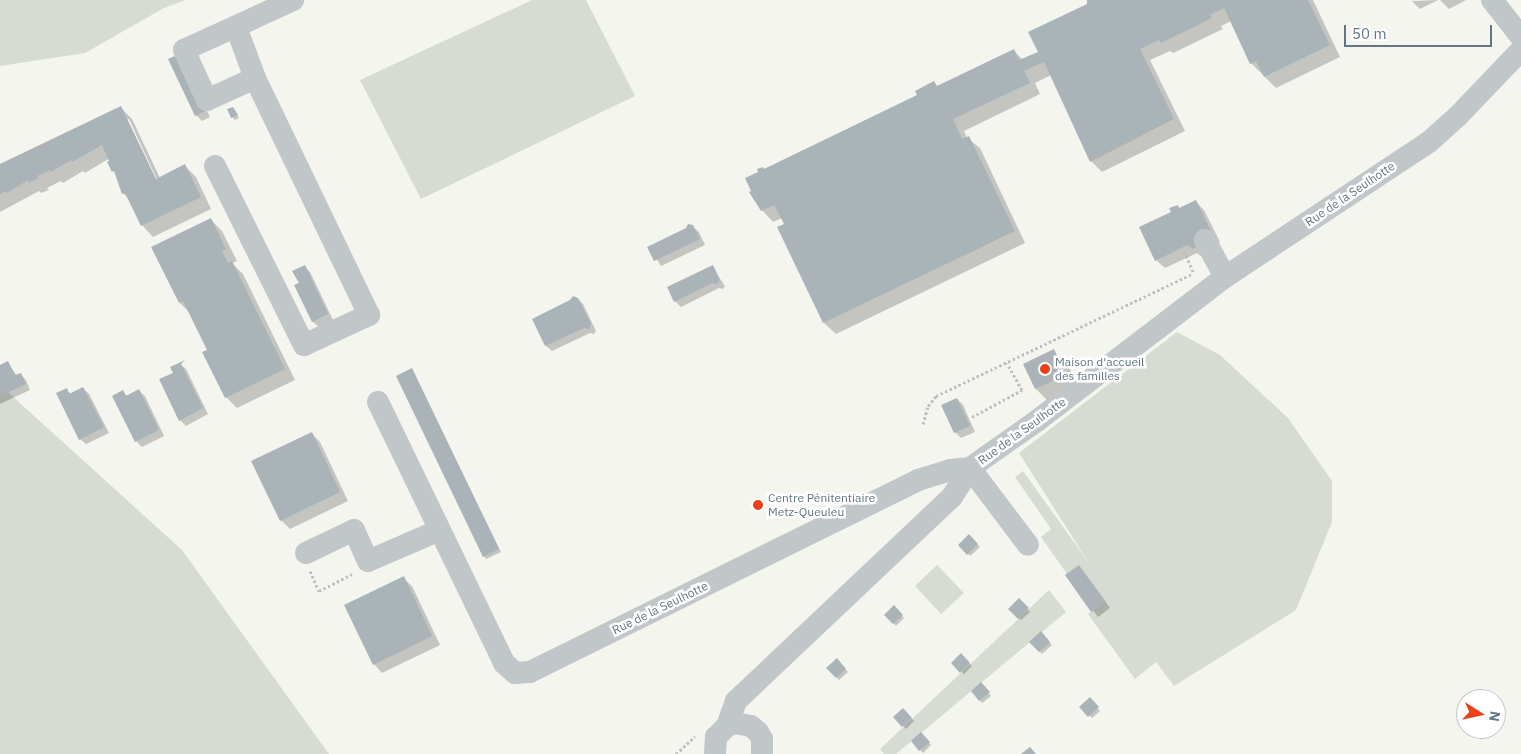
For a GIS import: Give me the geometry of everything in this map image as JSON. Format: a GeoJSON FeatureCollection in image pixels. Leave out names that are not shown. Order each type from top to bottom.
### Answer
{"type":"FeatureCollection","features":[{"type":"Feature","properties":{"kind":"street"},"geometry":{"type":"LineString","coordinates":[[255,78],[207,100],[184,50],[293,0]]}},
{"type":"Feature","properties":{"kind":"street"},"geometry":{"type":"LineString","coordinates":[[1492,0],[1521,37]]}},
{"type":"Feature","properties":{"kind":"street"},"geometry":{"type":"LineString","coordinates":[[215,166],[304,346],[369,314],[255,78],[236,27]]}},
{"type":"Feature","properties":{"kind":"street","name":"Rue de la Seulhotte"},"geometry":{"type":"LineString","coordinates":[[378,402],[504,663],[515,673],[530,672],[918,480],[951,470],[970,468],[1038,420],[1221,270],[1429,142],[1521,50]]}},
{"type":"Feature","properties":{"kind":"street"},"geometry":{"type":"LineString","coordinates":[[1205,240],[1221,270]]}},
{"type":"Feature","properties":{"kind":"street"},"geometry":{"type":"LineString","coordinates":[[715,754],[716,737],[727,726],[736,701],[952,497],[970,468],[1028,545]]}},
{"type":"Feature","properties":{"kind":"street"},"geometry":{"type":"LineString","coordinates":[[306,553],[354,530],[368,561],[440,530]]}},
{"type":"Feature","properties":{"kind":"street"},"geometry":{"type":"LineString","coordinates":[[727,726],[744,723],[751,726],[762,739],[762,754]]}},
{"type":"Feature","properties":{"kind":"path"},"geometry":{"type":"LineString","coordinates":[[1184,251],[1194,273]]}},
{"type":"Feature","properties":{"kind":"path"},"geometry":{"type":"LineString","coordinates":[[923,424],[928,406],[936,396],[1194,273],[1221,270]]}},
{"type":"Feature","properties":{"kind":"path"},"geometry":{"type":"LineString","coordinates":[[972,417],[1022,390],[1007,363]]}},
{"type":"Feature","properties":{"kind":"path"},"geometry":{"type":"LineString","coordinates":[[306,553],[304,561],[320,591],[348,577],[368,561]]}},
{"type":"Feature","properties":{"kind":"shaded area"},"geometry":{"type":"Polygon","coordinates":[[[0,0],[186,0],[164,8],[85,53],[0,66],[0,0]]]}},
{"type":"Feature","properties":{"kind":"shaded area"},"geometry":{"type":"Polygon","coordinates":[[[532,0],[586,0],[635,96],[421,199],[360,80],[532,0]]]}},
{"type":"Feature","properties":{"kind":"shaded area"},"geometry":{"type":"Polygon","coordinates":[[[1177,332],[1220,355],[1288,418],[1332,481],[1332,522],[1296,610],[1174,686],[1156,662],[1135,679],[1088,614],[1105,602],[1079,565],[1067,574],[1041,537],[1051,529],[1015,477],[1023,471],[1089,563],[1019,453],[1177,332]]]}},
{"type":"Feature","properties":{"kind":"shaded area"},"geometry":{"type":"Polygon","coordinates":[[[0,385],[182,550],[329,754],[0,754],[0,385]]]}},
{"type":"Feature","properties":{"kind":"shaded area"},"geometry":{"type":"Polygon","coordinates":[[[937,565],[964,593],[941,614],[915,586],[937,565]]]}},
{"type":"Feature","properties":{"kind":"shaded area"},"geometry":{"type":"Polygon","coordinates":[[[1049,590],[1066,612],[896,754],[884,754],[880,749],[1049,590]]]}},
{"type":"Feature","properties":{"kind":"building"},"geometry":{"type":"Polygon","coordinates":[[[1087,0],[1308,0],[1330,45],[1264,77],[1256,61],[1250,64],[1224,8],[1210,15],[1212,18],[1161,43],[1159,40],[1140,49],[1174,119],[1090,162],[1044,62],[1024,71],[1030,83],[953,119],[962,139],[969,136],[1015,231],[823,323],[777,227],[784,224],[774,205],[761,211],[749,192],[751,191],[745,178],[758,172],[757,169],[763,167],[764,169],[917,95],[915,91],[934,81],[937,86],[1014,49],[1019,60],[1038,52],[1028,32],[1087,4],[1087,0]]]}},
{"type":"Feature","properties":{"kind":"building"},"geometry":{"type":"Polygon","coordinates":[[[177,55],[205,111],[195,116],[168,59],[177,55]]]}},
{"type":"Feature","properties":{"kind":"building"},"geometry":{"type":"Polygon","coordinates":[[[121,106],[156,179],[185,164],[201,197],[141,226],[125,193],[122,194],[114,171],[112,172],[107,162],[109,161],[102,145],[72,162],[71,160],[51,172],[50,170],[37,176],[38,178],[29,183],[28,180],[7,193],[6,191],[0,194],[0,164],[121,106]]]}},
{"type":"Feature","properties":{"kind":"building"},"geometry":{"type":"Polygon","coordinates":[[[233,107],[238,115],[231,118],[227,109],[233,107]]]}},
{"type":"Feature","properties":{"kind":"building"},"geometry":{"type":"Polygon","coordinates":[[[1196,200],[1212,233],[1193,249],[1187,245],[1155,261],[1139,227],[1171,212],[1169,208],[1178,205],[1179,208],[1196,200]]]}},
{"type":"Feature","properties":{"kind":"building"},"geometry":{"type":"Polygon","coordinates":[[[211,218],[226,249],[222,251],[228,263],[232,261],[285,369],[225,398],[202,352],[207,350],[183,301],[179,303],[151,247],[211,218]]]}},
{"type":"Feature","properties":{"kind":"building"},"geometry":{"type":"Polygon","coordinates":[[[688,224],[693,225],[700,239],[654,261],[647,247],[686,228],[688,224]]]}},
{"type":"Feature","properties":{"kind":"building"},"geometry":{"type":"Polygon","coordinates":[[[305,265],[328,314],[312,322],[294,285],[299,283],[292,271],[305,265]]]}},
{"type":"Feature","properties":{"kind":"building"},"geometry":{"type":"Polygon","coordinates":[[[713,265],[720,280],[717,284],[712,283],[674,302],[667,287],[713,265]]]}},
{"type":"Feature","properties":{"kind":"building"},"geometry":{"type":"Polygon","coordinates":[[[573,296],[578,298],[591,324],[589,329],[584,328],[545,346],[532,319],[570,300],[573,296]]]}},
{"type":"Feature","properties":{"kind":"building","name":"Maison d'accueil des familles"},"geometry":{"type":"Polygon","coordinates":[[[1054,349],[1066,375],[1035,389],[1023,364],[1054,349]]]}},
{"type":"Feature","properties":{"kind":"building"},"geometry":{"type":"Polygon","coordinates":[[[185,360],[181,364],[203,408],[179,421],[159,379],[173,373],[170,367],[185,360]]]}},
{"type":"Feature","properties":{"kind":"building"},"geometry":{"type":"Polygon","coordinates":[[[8,361],[15,375],[21,373],[26,384],[0,396],[0,365],[8,361]]]}},
{"type":"Feature","properties":{"kind":"building"},"geometry":{"type":"Polygon","coordinates":[[[412,368],[499,549],[483,557],[396,376],[412,368]]]}},
{"type":"Feature","properties":{"kind":"building"},"geometry":{"type":"Polygon","coordinates":[[[83,387],[104,427],[79,440],[56,393],[67,388],[69,394],[83,387]]]}},
{"type":"Feature","properties":{"kind":"building"},"geometry":{"type":"Polygon","coordinates":[[[139,389],[159,430],[135,442],[112,396],[123,390],[126,396],[139,389]]]}},
{"type":"Feature","properties":{"kind":"building"},"geometry":{"type":"Polygon","coordinates":[[[957,398],[970,426],[954,433],[941,405],[957,398]]]}},
{"type":"Feature","properties":{"kind":"building"},"geometry":{"type":"Polygon","coordinates":[[[312,432],[340,492],[280,521],[251,461],[312,432]]]}},
{"type":"Feature","properties":{"kind":"building"},"geometry":{"type":"Polygon","coordinates":[[[969,534],[978,544],[967,555],[958,545],[969,534]]]}},
{"type":"Feature","properties":{"kind":"building"},"geometry":{"type":"Polygon","coordinates":[[[1079,565],[1106,602],[1091,612],[1065,575],[1079,565]]]}},
{"type":"Feature","properties":{"kind":"building"},"geometry":{"type":"Polygon","coordinates":[[[404,576],[432,636],[373,665],[344,605],[404,576]]]}},
{"type":"Feature","properties":{"kind":"building"},"geometry":{"type":"Polygon","coordinates":[[[1019,598],[1029,608],[1018,619],[1008,609],[1019,598]]]}},
{"type":"Feature","properties":{"kind":"building"},"geometry":{"type":"Polygon","coordinates":[[[894,605],[903,615],[893,624],[884,615],[894,605]]]}},
{"type":"Feature","properties":{"kind":"building"},"geometry":{"type":"Polygon","coordinates":[[[1041,631],[1050,642],[1039,652],[1029,642],[1041,631]]]}},
{"type":"Feature","properties":{"kind":"building"},"geometry":{"type":"Polygon","coordinates":[[[961,653],[970,663],[960,673],[951,663],[961,653]]]}},
{"type":"Feature","properties":{"kind":"building"},"geometry":{"type":"Polygon","coordinates":[[[837,658],[846,669],[836,678],[826,668],[837,658]]]}},
{"type":"Feature","properties":{"kind":"building"},"geometry":{"type":"Polygon","coordinates":[[[981,682],[990,692],[979,701],[971,691],[981,682]]]}},
{"type":"Feature","properties":{"kind":"building"},"geometry":{"type":"Polygon","coordinates":[[[1090,697],[1099,707],[1088,717],[1079,707],[1090,697]]]}},
{"type":"Feature","properties":{"kind":"building"},"geometry":{"type":"Polygon","coordinates":[[[903,708],[912,718],[902,727],[893,717],[903,708]]]}},
{"type":"Feature","properties":{"kind":"building"},"geometry":{"type":"Polygon","coordinates":[[[921,732],[930,742],[919,751],[911,741],[921,732]]]}},
{"type":"Feature","properties":{"kind":"building"},"geometry":{"type":"Polygon","coordinates":[[[1030,747],[1036,754],[1021,754],[1030,747]]]}},
{"type":"Feature","properties":{"kind":"place","name":"Maison d'accueil des familles"},"geometry":{"type":"Point","coordinates":[1045,369]}},
{"type":"Feature","properties":{"kind":"place","name":"Centre Pénitentiaire Metz-Queuleu"},"geometry":{"type":"Point","coordinates":[758,505]}}]}
